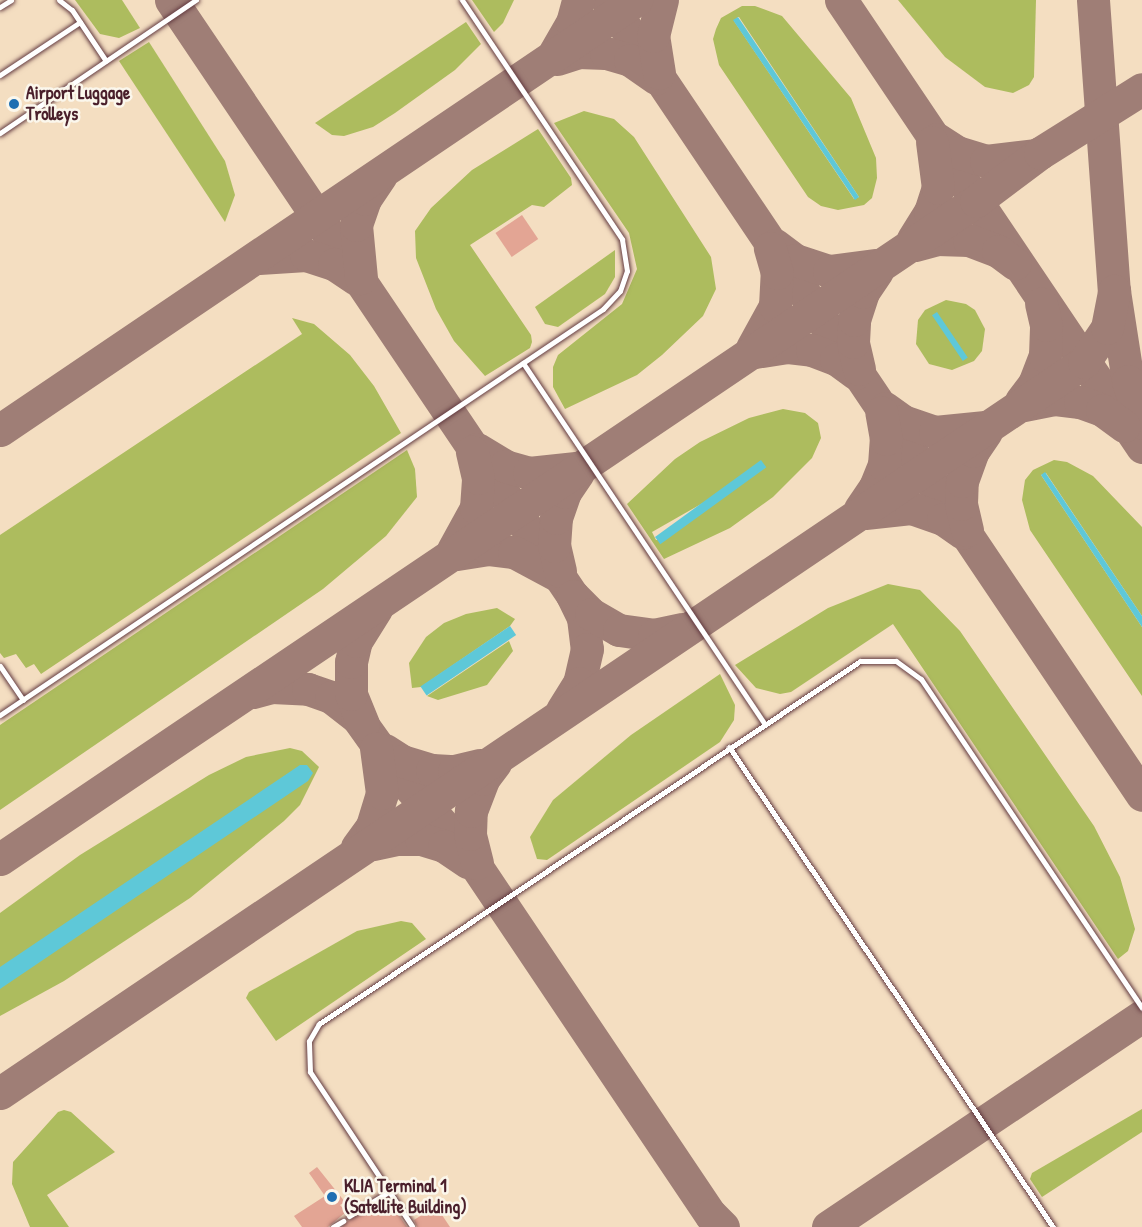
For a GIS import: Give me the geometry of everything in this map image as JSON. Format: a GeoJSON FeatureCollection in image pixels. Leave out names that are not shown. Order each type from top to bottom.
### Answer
{"type":"FeatureCollection","features":[{"type":"Feature","properties":{"kind":"lane"},"geometry":{"type":"LineString","coordinates":[[0,7],[11,0]]}},
{"type":"Feature","properties":{"kind":"lane"},"geometry":{"type":"LineString","coordinates":[[59,0],[80,22],[106,61]]}},
{"type":"Feature","properties":{"kind":"lane"},"geometry":{"type":"LineString","coordinates":[[0,133],[195,0]]}},
{"type":"Feature","properties":{"kind":"lane"},"geometry":{"type":"LineString","coordinates":[[0,716],[523,363],[614,299],[625,281],[626,250],[618,231],[462,0]]}},
{"type":"Feature","properties":{"kind":"lane"},"geometry":{"type":"LineString","coordinates":[[0,75],[80,22]]}},
{"type":"Feature","properties":{"kind":"lane"},"geometry":{"type":"LineString","coordinates":[[523,363],[764,723]]}},
{"type":"Feature","properties":{"kind":"lane"},"geometry":{"type":"LineString","coordinates":[[412,1226],[387,1193],[310,1072],[308,1051],[313,1032],[328,1017],[764,723],[860,661],[884,659],[906,666],[924,684],[1142,1008]]}},
{"type":"Feature","properties":{"kind":"lane"},"geometry":{"type":"LineString","coordinates":[[0,666],[23,700]]}},
{"type":"Feature","properties":{"kind":"lane"},"geometry":{"type":"LineString","coordinates":[[729,747],[1053,1227]]}},
{"type":"Feature","properties":{"kind":"lane"},"geometry":{"type":"LineString","coordinates":[[349,1216],[387,1193]]}},
{"type":"Feature","properties":{"kind":"lane"},"geometry":{"type":"LineString","coordinates":[[333,1227],[343,1221]]}},
{"type":"Feature","properties":{"kind":"green space"},"geometry":{"type":"Polygon","coordinates":[[[75,0],[122,0],[140,28],[119,38],[100,34],[75,0]]]}},
{"type":"Feature","properties":{"kind":"green space"},"geometry":{"type":"Polygon","coordinates":[[[472,0],[514,0],[503,23],[494,32],[472,0]]]}},
{"type":"Feature","properties":{"kind":"green space"},"geometry":{"type":"Polygon","coordinates":[[[898,0],[1036,0],[1034,77],[1029,85],[1013,93],[985,87],[945,57],[898,0]]]}},
{"type":"Feature","properties":{"kind":"green space"},"geometry":{"type":"Polygon","coordinates":[[[742,6],[755,6],[782,16],[851,98],[876,158],[877,178],[872,198],[864,205],[838,210],[821,206],[808,197],[719,65],[713,39],[721,18],[742,6]],[[739,17],[734,21],[854,199],[859,197],[739,17]]]}},
{"type":"Feature","properties":{"kind":"green space"},"geometry":{"type":"Polygon","coordinates":[[[466,22],[481,44],[455,70],[395,113],[373,127],[344,136],[332,135],[315,123],[466,22]]]}},
{"type":"Feature","properties":{"kind":"green space"},"geometry":{"type":"Polygon","coordinates":[[[149,42],[225,161],[235,195],[225,222],[119,61],[149,42]]]}},
{"type":"Feature","properties":{"kind":"green space"},"geometry":{"type":"Polygon","coordinates":[[[584,111],[614,119],[634,137],[711,257],[716,289],[703,316],[637,375],[565,409],[553,387],[553,367],[558,355],[622,304],[637,269],[629,233],[554,123],[584,111]]]}},
{"type":"Feature","properties":{"kind":"green space"},"geometry":{"type":"Polygon","coordinates":[[[538,129],[571,178],[572,185],[544,207],[532,205],[470,245],[531,335],[532,342],[530,348],[485,376],[454,341],[436,309],[416,258],[415,231],[431,208],[472,170],[538,129]]]}},
{"type":"Feature","properties":{"kind":"green space"},"geometry":{"type":"Polygon","coordinates":[[[615,250],[615,277],[605,294],[558,327],[545,324],[535,307],[615,250]]]}},
{"type":"Feature","properties":{"kind":"green space"},"geometry":{"type":"Polygon","coordinates":[[[946,300],[966,304],[975,310],[985,329],[982,351],[974,361],[952,370],[929,364],[916,344],[918,320],[925,310],[946,300]]]}},
{"type":"Feature","properties":{"kind":"green space"},"geometry":{"type":"Polygon","coordinates":[[[292,318],[314,324],[350,355],[374,386],[401,433],[41,674],[34,664],[26,668],[16,654],[4,658],[0,653],[0,535],[302,334],[292,318]]]}},
{"type":"Feature","properties":{"kind":"green space"},"geometry":{"type":"Polygon","coordinates":[[[783,409],[805,413],[818,423],[821,438],[812,458],[773,497],[730,528],[664,559],[627,504],[675,459],[700,442],[749,418],[783,409]],[[766,467],[652,532],[657,540],[766,467]]]}},
{"type":"Feature","properties":{"kind":"green space"},"geometry":{"type":"Polygon","coordinates":[[[407,450],[415,469],[417,497],[386,536],[323,589],[0,810],[0,725],[407,450]]]}},
{"type":"Feature","properties":{"kind":"green space"},"geometry":{"type":"Polygon","coordinates":[[[1054,460],[1067,462],[1093,476],[1142,527],[1142,616],[1046,473],[1041,475],[1142,627],[1142,696],[1030,530],[1022,500],[1025,480],[1033,470],[1054,460]]]}},
{"type":"Feature","properties":{"kind":"green space"},"geometry":{"type":"Polygon","coordinates":[[[888,584],[920,590],[960,631],[1094,826],[1120,877],[1135,929],[1128,951],[1118,959],[893,624],[791,692],[780,694],[756,688],[735,665],[828,608],[888,584]]]}},
{"type":"Feature","properties":{"kind":"green space"},"geometry":{"type":"Polygon","coordinates":[[[497,608],[515,619],[510,626],[421,687],[412,688],[409,663],[426,637],[444,623],[466,614],[497,608]]]}},
{"type":"Feature","properties":{"kind":"green space"},"geometry":{"type":"Polygon","coordinates":[[[509,641],[513,651],[487,685],[438,700],[427,696],[509,641]]]}},
{"type":"Feature","properties":{"kind":"green space"},"geometry":{"type":"Polygon","coordinates":[[[720,674],[735,705],[734,720],[720,742],[547,860],[537,859],[530,837],[553,800],[631,735],[720,674]]]}},
{"type":"Feature","properties":{"kind":"green space"},"geometry":{"type":"Polygon","coordinates":[[[290,748],[302,751],[319,767],[300,805],[284,821],[190,898],[64,981],[0,1016],[0,913],[80,855],[209,775],[246,757],[290,748]]]}},
{"type":"Feature","properties":{"kind":"green space"},"geometry":{"type":"Polygon","coordinates":[[[401,921],[412,923],[426,939],[276,1041],[246,998],[249,992],[357,931],[401,921]]]}},
{"type":"Feature","properties":{"kind":"green space"},"geometry":{"type":"Polygon","coordinates":[[[1142,1109],[1142,1132],[1042,1197],[1030,1179],[1032,1173],[1142,1109]]]}},
{"type":"Feature","properties":{"kind":"green space"},"geometry":{"type":"Polygon","coordinates":[[[64,1110],[71,1112],[115,1152],[47,1195],[69,1227],[30,1227],[12,1184],[13,1162],[58,1112],[64,1110]]]}},
{"type":"Feature","properties":{"kind":"water"},"geometry":{"type":"Polygon","coordinates":[[[738,17],[859,197],[855,200],[733,20],[738,17]]]}},
{"type":"Feature","properties":{"kind":"water"},"geometry":{"type":"Polygon","coordinates":[[[937,312],[968,358],[963,361],[932,315],[937,312]]]}},
{"type":"Feature","properties":{"kind":"water"},"geometry":{"type":"Polygon","coordinates":[[[761,460],[766,467],[660,544],[655,537],[761,460]]]}},
{"type":"Feature","properties":{"kind":"water"},"geometry":{"type":"Polygon","coordinates":[[[1045,472],[1142,616],[1142,627],[1041,475],[1045,472]]]}},
{"type":"Feature","properties":{"kind":"water"},"geometry":{"type":"Polygon","coordinates":[[[510,626],[516,635],[427,696],[420,686],[510,626]]]}},
{"type":"Feature","properties":{"kind":"water"},"geometry":{"type":"Polygon","coordinates":[[[300,765],[307,765],[313,773],[308,781],[0,989],[0,967],[300,765]]]}},
{"type":"Feature","properties":{"kind":"building"},"geometry":{"type":"Polygon","coordinates":[[[522,215],[538,239],[512,257],[495,233],[522,215]]]}},
{"type":"Feature","properties":{"kind":"building"},"geometry":{"type":"Polygon","coordinates":[[[317,1167],[345,1202],[340,1205],[346,1212],[328,1227],[302,1227],[294,1216],[325,1196],[309,1173],[317,1167]]]}},
{"type":"Feature","properties":{"kind":"building"},"geometry":{"type":"Polygon","coordinates":[[[387,1198],[407,1227],[342,1227],[348,1221],[387,1198]]]}},
{"type":"Feature","properties":{"kind":"building","name":"KLIA Terminal 1 (Satellite Building)"},"geometry":{"type":"Polygon","coordinates":[[[436,1206],[450,1227],[417,1227],[414,1220],[436,1206]]]}},
{"type":"Feature","properties":{"kind":"taxiway"},"geometry":{"type":"LineString","coordinates":[[171,0],[572,595],[583,618],[587,649],[579,683],[562,710]]}},
{"type":"Feature","properties":{"kind":"taxiway"},"geometry":{"type":"LineString","coordinates":[[555,52],[572,23],[578,0]]}},
{"type":"Feature","properties":{"kind":"taxiway"},"geometry":{"type":"LineString","coordinates":[[607,0],[1142,795]]}},
{"type":"Feature","properties":{"kind":"taxiway"},"geometry":{"type":"LineString","coordinates":[[0,430],[636,0]]}},
{"type":"Feature","properties":{"kind":"taxiway"},"geometry":{"type":"LineString","coordinates":[[659,73],[653,36],[662,0]]}},
{"type":"Feature","properties":{"kind":"taxiway"},"geometry":{"type":"LineString","coordinates":[[841,0],[1142,447]]}},
{"type":"Feature","properties":{"kind":"taxiway"},"geometry":{"type":"LineString","coordinates":[[1093,0],[1114,291],[1128,381],[1142,423]]}},
{"type":"Feature","properties":{"kind":"taxiway"},"geometry":{"type":"LineString","coordinates":[[557,59],[578,52],[606,53],[630,60],[656,78]]}},
{"type":"Feature","properties":{"kind":"taxiway"},"geometry":{"type":"LineString","coordinates":[[0,859],[976,201],[1040,153],[1142,89]]}},
{"type":"Feature","properties":{"kind":"taxiway"},"geometry":{"type":"LineString","coordinates":[[937,139],[957,152],[986,161],[1035,155]]}},
{"type":"Feature","properties":{"kind":"taxiway"},"geometry":{"type":"LineString","coordinates":[[913,239],[930,212],[938,188],[932,142]]}},
{"type":"Feature","properties":{"kind":"taxiway"},"geometry":{"type":"LineString","coordinates":[[361,278],[356,225],[365,199],[380,177]]}},
{"type":"Feature","properties":{"kind":"taxiway"},"geometry":{"type":"LineString","coordinates":[[915,245],[937,239],[969,240],[998,251],[1015,264]]}},
{"type":"Feature","properties":{"kind":"taxiway"},"geometry":{"type":"LineString","coordinates":[[775,245],[795,260],[829,271],[875,265]]}},
{"type":"Feature","properties":{"kind":"taxiway"},"geometry":{"type":"LineString","coordinates":[[752,348],[775,306],[777,273],[770,248]]}},
{"type":"Feature","properties":{"kind":"taxiway"},"geometry":{"type":"LineString","coordinates":[[259,258],[306,255],[334,264],[356,279]]}},
{"type":"Feature","properties":{"kind":"taxiway"},"geometry":{"type":"LineString","coordinates":[[859,369],[853,342],[854,320],[863,292],[877,271]]}},
{"type":"Feature","properties":{"kind":"taxiway"},"geometry":{"type":"LineString","coordinates":[[0,1093],[1084,362],[1107,328],[1114,291]]}},
{"type":"Feature","properties":{"kind":"taxiway"},"geometry":{"type":"LineString","coordinates":[[1021,401],[1034,384],[1045,356],[1046,325],[1041,304]]}},
{"type":"Feature","properties":{"kind":"taxiway"},"geometry":{"type":"LineString","coordinates":[[755,352],[788,347],[812,350],[836,359],[855,373]]}},
{"type":"Feature","properties":{"kind":"taxiway"},"geometry":{"type":"LineString","coordinates":[[1024,405],[1055,399],[1080,402],[1102,410],[1124,426]]}},
{"type":"Feature","properties":{"kind":"taxiway"},"geometry":{"type":"LineString","coordinates":[[885,408],[903,421],[935,432],[983,427]]}},
{"type":"Feature","properties":{"kind":"taxiway"},"geometry":{"type":"LineString","coordinates":[[860,509],[875,487],[884,465],[886,439],[881,412]]}},
{"type":"Feature","properties":{"kind":"taxiway"},"geometry":{"type":"LineString","coordinates":[[967,530],[961,504],[962,481],[973,451],[986,432]]}},
{"type":"Feature","properties":{"kind":"taxiway"},"geometry":{"type":"LineString","coordinates":[[477,449],[505,466],[529,473],[574,468]]}},
{"type":"Feature","properties":{"kind":"taxiway"},"geometry":{"type":"LineString","coordinates":[[453,550],[476,508],[478,478],[472,452]]}},
{"type":"Feature","properties":{"kind":"taxiway"},"geometry":{"type":"LineString","coordinates":[[560,571],[554,546],[556,518],[565,492],[578,473]]}},
{"type":"Feature","properties":{"kind":"taxiway"},"geometry":{"type":"LineString","coordinates":[[865,513],[911,508],[943,519],[963,533]]}},
{"type":"Feature","properties":{"kind":"taxiway"},"geometry":{"type":"LineString","coordinates":[[457,554],[489,549],[514,552],[555,574]]}},
{"type":"Feature","properties":{"kind":"taxiway"},"geometry":{"type":"LineString","coordinates":[[573,596],[591,614],[619,630],[654,635],[682,629]]}},
{"type":"Feature","properties":{"kind":"taxiway"},"geometry":{"type":"LineString","coordinates":[[363,724],[351,694],[351,662],[356,641],[376,609]]}},
{"type":"Feature","properties":{"kind":"taxiway"},"geometry":{"type":"LineString","coordinates":[[253,692],[272,687],[308,689],[331,697],[357,717],[397,773],[466,851],[711,1215],[723,1227]]}},
{"type":"Feature","properties":{"kind":"taxiway"},"geometry":{"type":"LineString","coordinates":[[357,847],[372,826],[382,793],[376,748]]}},
{"type":"Feature","properties":{"kind":"taxiway"},"geometry":{"type":"LineString","coordinates":[[385,750],[402,761],[432,770],[454,771],[480,765]]}},
{"type":"Feature","properties":{"kind":"taxiway"},"geometry":{"type":"LineString","coordinates":[[477,863],[470,834],[471,811],[483,779],[495,763]]}},
{"type":"Feature","properties":{"kind":"taxiway"},"geometry":{"type":"LineString","coordinates":[[373,844],[397,839],[421,839],[444,846],[468,862]]}},
{"type":"Feature","properties":{"kind":"taxiway"},"geometry":{"type":"LineString","coordinates":[[828,1227],[1142,1016]]}},
{"type":"Feature","properties":{"kind":"place","name":"Airport Luggage Trolleys"},"geometry":{"type":"Point","coordinates":[14,104]}},
{"type":"Feature","properties":{"kind":"place","name":"KLIA Terminal 1 (Satellite Building)"},"geometry":{"type":"Point","coordinates":[332,1197]}}]}
